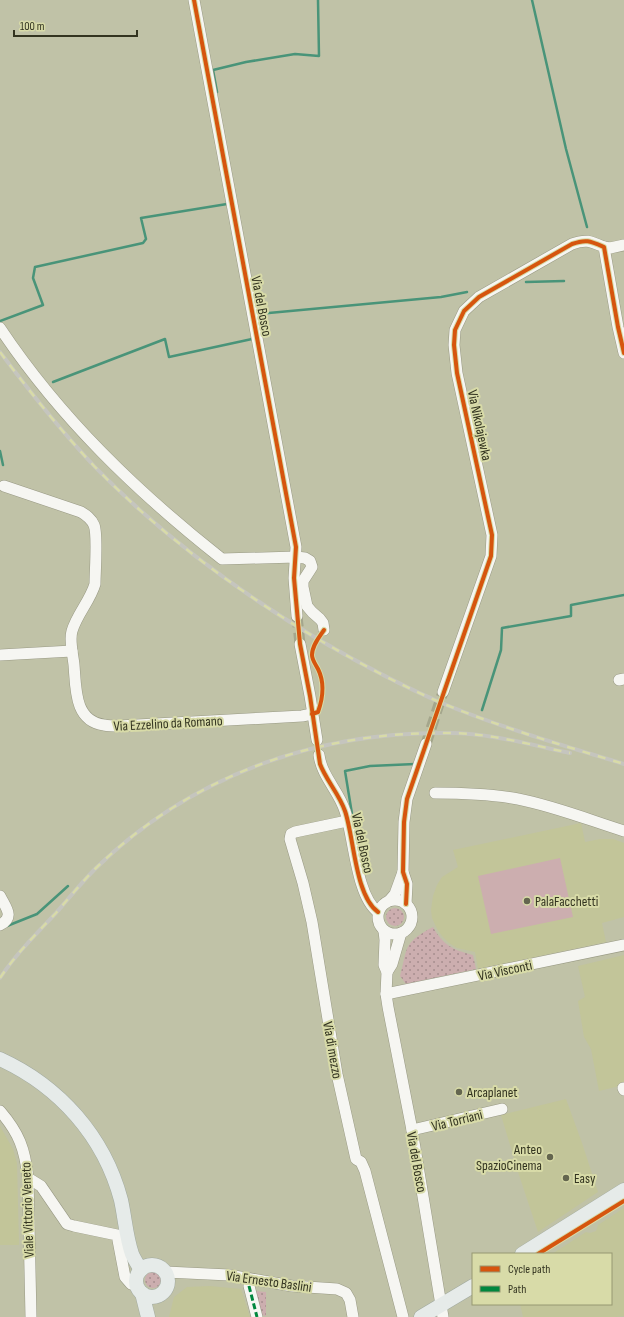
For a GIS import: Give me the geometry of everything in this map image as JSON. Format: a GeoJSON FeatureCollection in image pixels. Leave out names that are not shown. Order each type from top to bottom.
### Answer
{"type":"FeatureCollection","features":[{"type":"Feature","properties":{"kind":"main road"},"geometry":{"type":"LineString","coordinates":[[0,1059],[19,1068],[54,1093],[78,1117],[93,1137],[110,1170],[121,1200],[132,1255],[145,1282],[148,1317]]}},
{"type":"Feature","properties":{"kind":"main road"},"geometry":{"type":"LineString","coordinates":[[524,1253],[624,1190]]}},
{"type":"Feature","properties":{"kind":"main road","name":"Via Ernesto Baslini"},"geometry":{"type":"LineString","coordinates":[[145,1282],[159,1266],[166,1272]]}},
{"type":"Feature","properties":{"kind":"main road"},"geometry":{"type":"LineString","coordinates":[[145,1282],[163,1293],[168,1285],[168,1276],[166,1272]]}},
{"type":"Feature","properties":{"kind":"main road"},"geometry":{"type":"LineString","coordinates":[[421,1317],[443,1311],[472,1287]]}},
{"type":"Feature","properties":{"kind":"street","name":"Via del Bosco"},"geometry":{"type":"LineString","coordinates":[[194,0],[296,547],[294,578],[297,616]]}},
{"type":"Feature","properties":{"kind":"street","name":"Via Nikolajewka"},"geometry":{"type":"LineString","coordinates":[[443,692],[491,556],[492,544],[492,535],[457,373],[454,345],[455,330],[464,311],[479,296],[572,244],[586,240],[610,248],[624,245]]}},
{"type":"Feature","properties":{"kind":"street"},"geometry":{"type":"LineString","coordinates":[[602,246],[621,327],[624,353]]}},
{"type":"Feature","properties":{"kind":"street"},"geometry":{"type":"LineString","coordinates":[[0,328],[19,357],[55,402],[97,448],[160,508],[222,559],[296,556],[308,559],[311,563],[310,570],[303,581],[307,606],[323,623],[324,630]]}},
{"type":"Feature","properties":{"kind":"street","name":"Via Ezzelino da Romano"},"geometry":{"type":"LineString","coordinates":[[4,486],[81,512],[88,516],[94,524],[95,584],[93,591],[71,634],[79,705],[82,711],[91,720],[104,725],[119,726],[312,714]]}},
{"type":"Feature","properties":{"kind":"street"},"geometry":{"type":"LineString","coordinates":[[300,644],[316,740]]}},
{"type":"Feature","properties":{"kind":"street"},"geometry":{"type":"LineString","coordinates":[[0,655],[72,651]]}},
{"type":"Feature","properties":{"kind":"street"},"geometry":{"type":"LineString","coordinates":[[384,905],[398,900],[406,904],[411,913],[412,920],[407,929],[401,933],[392,935],[384,931],[378,922],[384,905],[395,894],[403,872],[404,822],[408,799],[426,744]]}},
{"type":"Feature","properties":{"kind":"street","name":"Via del Bosco"},"geometry":{"type":"LineString","coordinates":[[318,755],[323,772],[345,810],[361,883],[365,892],[384,905]]}},
{"type":"Feature","properties":{"kind":"street"},"geometry":{"type":"LineString","coordinates":[[435,793],[475,794],[518,799],[551,807],[624,831]]}},
{"type":"Feature","properties":{"kind":"street","name":"Via di mezzo"},"geometry":{"type":"LineString","coordinates":[[347,820],[295,832],[291,834],[290,839],[303,883],[312,922],[337,1074],[356,1159],[365,1170],[403,1317]]}},
{"type":"Feature","properties":{"kind":"street"},"geometry":{"type":"LineString","coordinates":[[403,872],[408,884],[406,904]]}},
{"type":"Feature","properties":{"kind":"street"},"geometry":{"type":"LineString","coordinates":[[0,896],[8,914],[7,921],[0,925]]}},
{"type":"Feature","properties":{"kind":"street","name":"Via del Bosco"},"geometry":{"type":"LineString","coordinates":[[384,931],[384,964],[387,972],[386,994],[412,1130],[443,1311]]}},
{"type":"Feature","properties":{"kind":"street","name":"Via del Bosco"},"geometry":{"type":"LineString","coordinates":[[387,972],[392,964],[401,933]]}},
{"type":"Feature","properties":{"kind":"street","name":"Via Visconti"},"geometry":{"type":"LineString","coordinates":[[386,994],[624,945]]}},
{"type":"Feature","properties":{"kind":"street","name":"Via Torriani"},"geometry":{"type":"LineString","coordinates":[[412,1130],[502,1109]]}},
{"type":"Feature","properties":{"kind":"street","name":"Viale Vittorio Veneto"},"geometry":{"type":"LineString","coordinates":[[0,1111],[15,1130],[22,1144],[26,1160],[28,1178],[31,1317]]}},
{"type":"Feature","properties":{"kind":"street"},"geometry":{"type":"LineString","coordinates":[[28,1178],[41,1186],[67,1224],[117,1235],[125,1277],[131,1284],[145,1282]]}},
{"type":"Feature","properties":{"kind":"street","name":"Via Ernesto Baslini"},"geometry":{"type":"LineString","coordinates":[[166,1272],[229,1274],[292,1286],[337,1289],[346,1293],[350,1300],[353,1317]]}},
{"type":"Feature","properties":{"kind":"street"},"geometry":{"type":"LineString","coordinates":[[249,1286],[257,1317]]}},
{"type":"Feature","properties":{"kind":"shaded area"},"geometry":{"type":"Polygon","coordinates":[[[581,823],[585,842],[600,839],[613,839],[624,843],[624,917],[602,923],[606,942],[478,969],[475,952],[457,948],[442,936],[432,918],[431,910],[433,896],[442,877],[458,867],[453,850],[581,823]]]}},
{"type":"Feature","properties":{"kind":"shaded area","name":"PalaFacchetti"},"geometry":{"type":"Polygon","coordinates":[[[560,858],[573,917],[491,934],[478,876],[560,858]]]}},
{"type":"Feature","properties":{"kind":"shaded area"},"geometry":{"type":"Polygon","coordinates":[[[395,908],[401,911],[404,917],[401,923],[395,926],[389,923],[386,917],[389,911],[395,908]]]}},
{"type":"Feature","properties":{"kind":"shaded area"},"geometry":{"type":"Polygon","coordinates":[[[433,927],[449,946],[473,955],[476,969],[406,984],[400,976],[408,946],[416,937],[433,927]]]}},
{"type":"Feature","properties":{"kind":"shaded area"},"geometry":{"type":"Polygon","coordinates":[[[624,955],[624,1085],[599,1091],[591,1049],[584,1037],[578,1001],[585,997],[578,966],[624,955]]]}},
{"type":"Feature","properties":{"kind":"shaded area"},"geometry":{"type":"Polygon","coordinates":[[[566,1099],[598,1192],[538,1232],[501,1115],[566,1099]]]}},
{"type":"Feature","properties":{"kind":"shaded area"},"geometry":{"type":"Polygon","coordinates":[[[0,1126],[13,1149],[17,1163],[19,1245],[0,1245],[0,1126]]]}},
{"type":"Feature","properties":{"kind":"shaded area"},"geometry":{"type":"Polygon","coordinates":[[[624,1208],[624,1316],[523,1317],[520,1305],[612,1305],[612,1253],[554,1253],[586,1232],[590,1233],[596,1231],[598,1225],[624,1208]]]}},
{"type":"Feature","properties":{"kind":"shaded area"},"geometry":{"type":"Polygon","coordinates":[[[153,1272],[159,1274],[161,1280],[159,1286],[153,1288],[147,1286],[145,1280],[147,1274],[153,1272]]]}},
{"type":"Feature","properties":{"kind":"shaded area"},"geometry":{"type":"Polygon","coordinates":[[[210,1286],[241,1289],[250,1317],[169,1317],[174,1297],[187,1287],[210,1286]]]}},
{"type":"Feature","properties":{"kind":"shaded area"},"geometry":{"type":"Polygon","coordinates":[[[255,1291],[266,1292],[266,1316],[261,1315],[255,1291]]]}},
{"type":"Feature","properties":{"kind":"waterway"},"geometry":{"type":"LineString","coordinates":[[217,92],[213,70],[246,62],[295,54],[319,56],[318,0]]}},
{"type":"Feature","properties":{"kind":"waterway"},"geometry":{"type":"LineString","coordinates":[[532,0],[566,149],[587,227]]}},
{"type":"Feature","properties":{"kind":"waterway"},"geometry":{"type":"LineString","coordinates":[[0,321],[43,305],[33,278],[35,267],[143,243],[146,239],[141,218],[227,203]]}},
{"type":"Feature","properties":{"kind":"waterway"},"geometry":{"type":"LineString","coordinates":[[526,282],[564,281]]}},
{"type":"Feature","properties":{"kind":"waterway"},"geometry":{"type":"LineString","coordinates":[[258,314],[441,297],[467,292]]}},
{"type":"Feature","properties":{"kind":"waterway"},"geometry":{"type":"LineString","coordinates":[[53,382],[165,339],[169,357],[252,339],[252,337]]}},
{"type":"Feature","properties":{"kind":"waterway"},"geometry":{"type":"LineString","coordinates":[[0,451],[3,465]]}},
{"type":"Feature","properties":{"kind":"waterway"},"geometry":{"type":"LineString","coordinates":[[482,710],[501,650],[502,628],[571,616],[571,605],[624,595]]}},
{"type":"Feature","properties":{"kind":"waterway"},"geometry":{"type":"LineString","coordinates":[[353,820],[345,771],[370,766],[415,764]]}},
{"type":"Feature","properties":{"kind":"waterway"},"geometry":{"type":"LineString","coordinates":[[7,926],[37,914],[68,886]]}},
{"type":"Feature","properties":{"kind":"tunnel"},"geometry":{"type":"LineString","coordinates":[[297,616],[300,644]]}},
{"type":"Feature","properties":{"kind":"tunnel"},"geometry":{"type":"LineString","coordinates":[[426,744],[443,692]]}},
{"type":"Feature","properties":{"kind":"railway"},"geometry":{"type":"LineString","coordinates":[[0,352],[70,439],[120,492],[172,538],[200,560],[286,620],[348,656],[398,683],[432,699],[514,730],[624,764]]}},
{"type":"Feature","properties":{"kind":"railway"},"geometry":{"type":"LineString","coordinates":[[0,978],[20,952],[91,873],[133,835],[173,807],[215,784],[259,765],[305,750],[352,740],[401,734],[450,733],[480,735],[570,753]]}},
{"type":"Feature","properties":{"kind":"marked path"},"geometry":{"type":"LineString","coordinates":[[249,1286],[257,1317]]}},
{"type":"Feature","properties":{"kind":"cycle path"},"geometry":{"type":"LineString","coordinates":[[194,0],[296,547],[294,578],[300,644],[310,696],[320,764],[345,811],[356,865],[364,893],[370,904],[378,912]]}},
{"type":"Feature","properties":{"kind":"cycle path"},"geometry":{"type":"LineString","coordinates":[[406,904],[407,884],[403,872],[404,822],[407,799],[491,556],[492,535],[457,373],[454,345],[455,330],[464,311],[479,297],[572,244],[588,241],[604,247],[624,353]]}},
{"type":"Feature","properties":{"kind":"cycle path"},"geometry":{"type":"LineString","coordinates":[[312,714],[318,712],[322,690],[322,680],[313,659],[312,652],[316,642],[324,630]]}},
{"type":"Feature","properties":{"kind":"cycle path"},"geometry":{"type":"LineString","coordinates":[[540,1253],[624,1201]]}},
{"type":"Feature","properties":{"kind":"place","name":"PalaFacchetti"},"geometry":{"type":"Point","coordinates":[527,901]}},
{"type":"Feature","properties":{"kind":"place","name":"Arcaplanet"},"geometry":{"type":"Point","coordinates":[459,1092]}},
{"type":"Feature","properties":{"kind":"place","name":"Anteo SpazioCinema"},"geometry":{"type":"Point","coordinates":[550,1157]}},
{"type":"Feature","properties":{"kind":"place","name":"Easy"},"geometry":{"type":"Point","coordinates":[566,1178]}}]}
